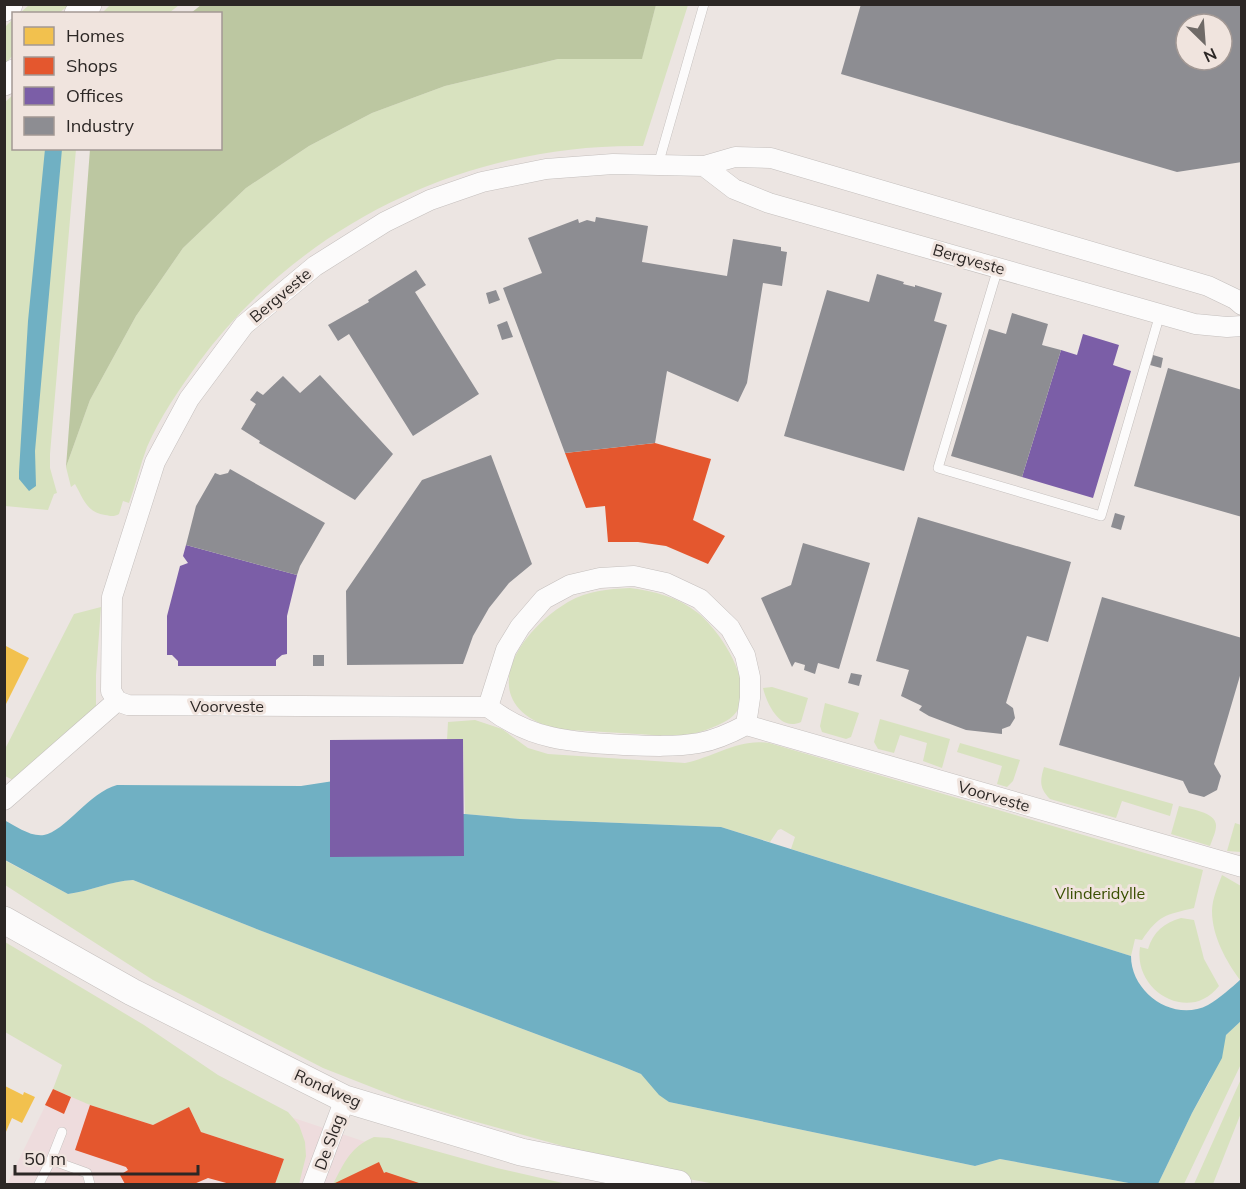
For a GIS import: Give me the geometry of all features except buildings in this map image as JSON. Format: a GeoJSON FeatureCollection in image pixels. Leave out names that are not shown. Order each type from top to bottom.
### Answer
{"type":"FeatureCollection","features":[{"type":"Feature","properties":{"kind":"main road"},"geometry":{"type":"LineString","coordinates":[[4,8],[9,4]]}},
{"type":"Feature","properties":{"kind":"main road","name":"Rondweg"},"geometry":{"type":"LineString","coordinates":[[4,920],[132,992],[345,1099],[521,1152],[678,1185]]}},
{"type":"Feature","properties":{"kind":"street","name":"Bergveste"},"geometry":{"type":"LineString","coordinates":[[117,701],[111,691],[112,597],[155,462],[189,399],[244,325],[315,266],[385,222],[430,200],[482,182],[546,169],[613,164],[704,166],[735,157],[771,158],[1208,286],[1235,298],[1242,305]]}},
{"type":"Feature","properties":{"kind":"street","name":"Bergveste"},"geometry":{"type":"LineString","coordinates":[[704,166],[734,189],[769,203],[1195,324],[1242,326]]}},
{"type":"Feature","properties":{"kind":"street"},"geometry":{"type":"LineString","coordinates":[[634,576],[666,583],[700,599],[730,628],[745,655],[750,677],[746,725],[723,737],[668,747],[567,742],[532,732],[505,720],[488,707],[506,650],[520,627],[544,599],[570,585],[600,578],[634,576]]}},
{"type":"Feature","properties":{"kind":"street","name":"Voorveste"},"geometry":{"type":"LineString","coordinates":[[117,701],[128,705],[488,707]]}},
{"type":"Feature","properties":{"kind":"street"},"geometry":{"type":"LineString","coordinates":[[4,800],[117,701]]}},
{"type":"Feature","properties":{"kind":"street","name":"Voorveste"},"geometry":{"type":"LineString","coordinates":[[746,725],[1242,867]]}},
{"type":"Feature","properties":{"kind":"street","name":"De Slag"},"geometry":{"type":"LineString","coordinates":[[313,1185],[345,1099]]}},
{"type":"Feature","properties":{"kind":"lane"},"geometry":{"type":"LineString","coordinates":[[658,165],[704,4]]}},
{"type":"Feature","properties":{"kind":"lane"},"geometry":{"type":"LineString","coordinates":[[998,268],[938,468],[1101,516],[1160,314]]}},
{"type":"Feature","properties":{"kind":"lane"},"geometry":{"type":"LineString","coordinates":[[39,1185],[62,1132]]}},
{"type":"Feature","properties":{"kind":"lane"},"geometry":{"type":"LineString","coordinates":[[51,1160],[87,1173],[90,1185]]}},
{"type":"Feature","properties":{"kind":"shaded area"},"geometry":{"type":"Polygon","coordinates":[[[75,1045],[492,1184],[7,1184],[75,1045]]]}},
{"type":"Feature","properties":{"kind":"green space"},"geometry":{"type":"Polygon","coordinates":[[[29,5],[69,5],[60,12],[21,12],[29,5]]]}},
{"type":"Feature","properties":{"kind":"green space"},"geometry":{"type":"Polygon","coordinates":[[[110,5],[179,5],[170,12],[103,12],[110,5]]]}},
{"type":"Feature","properties":{"kind":"green space"},"geometry":{"type":"Polygon","coordinates":[[[201,5],[656,5],[642,59],[558,59],[445,86],[372,113],[309,146],[246,188],[183,248],[136,316],[90,400],[66,467],[90,150],[222,150],[222,12],[192,12],[201,5]]]}},
{"type":"Feature","properties":{"kind":"green space"},"geometry":{"type":"Polygon","coordinates":[[[656,5],[688,5],[643,146],[579,149],[516,159],[454,176],[395,200],[339,231],[288,269],[241,312],[199,362],[158,425],[147,447],[129,503],[123,501],[119,514],[111,516],[99,514],[86,504],[75,484],[71,487],[66,467],[90,400],[136,316],[183,248],[246,188],[309,146],[372,113],[445,86],[558,59],[642,58],[656,5]]]}},
{"type":"Feature","properties":{"kind":"green space"},"geometry":{"type":"Polygon","coordinates":[[[12,20],[12,56],[5,64],[5,27],[12,20]]]}},
{"type":"Feature","properties":{"kind":"green space"},"geometry":{"type":"Polygon","coordinates":[[[12,96],[12,150],[76,150],[50,454],[50,468],[57,493],[54,494],[48,510],[5,506],[4,103],[12,96]]]}},
{"type":"Feature","properties":{"kind":"green space"},"geometry":{"type":"Polygon","coordinates":[[[630,588],[657,593],[682,603],[698,613],[718,635],[736,666],[741,682],[742,698],[737,711],[726,721],[712,728],[681,736],[555,729],[530,718],[515,703],[509,686],[511,668],[519,649],[532,631],[549,615],[575,598],[598,591],[630,588]]]}},
{"type":"Feature","properties":{"kind":"green space"},"geometry":{"type":"Polygon","coordinates":[[[101,607],[96,710],[13,780],[5,776],[4,751],[74,614],[101,607]]]}},
{"type":"Feature","properties":{"kind":"green space"},"geometry":{"type":"Polygon","coordinates":[[[772,687],[808,698],[801,722],[787,723],[776,715],[763,688],[772,687]]]}},
{"type":"Feature","properties":{"kind":"green space"},"geometry":{"type":"Polygon","coordinates":[[[825,703],[859,713],[851,737],[846,739],[822,732],[820,726],[825,703]]]}},
{"type":"Feature","properties":{"kind":"green space"},"geometry":{"type":"Polygon","coordinates":[[[880,719],[950,739],[942,768],[923,761],[927,743],[900,735],[894,753],[878,749],[874,742],[880,719]]]}},
{"type":"Feature","properties":{"kind":"green space","name":"Vlinderidylle"},"geometry":{"type":"Polygon","coordinates":[[[475,720],[502,729],[528,748],[548,754],[685,763],[747,743],[769,743],[1203,870],[1194,908],[1169,915],[1158,921],[1142,940],[1135,939],[1131,956],[791,849],[795,837],[781,829],[770,842],[721,827],[520,819],[465,814],[463,740],[447,740],[448,722],[475,720]]]}},
{"type":"Feature","properties":{"kind":"green space"},"geometry":{"type":"Polygon","coordinates":[[[960,743],[1020,760],[1013,781],[1007,787],[997,784],[1002,766],[957,752],[960,743]]]}},
{"type":"Feature","properties":{"kind":"green space"},"geometry":{"type":"Polygon","coordinates":[[[1044,767],[1173,804],[1170,816],[1122,801],[1116,818],[1050,799],[1041,784],[1044,767]]]}},
{"type":"Feature","properties":{"kind":"green space"},"geometry":{"type":"Polygon","coordinates":[[[1179,806],[1212,817],[1216,826],[1210,846],[1171,834],[1179,806]]]}},
{"type":"Feature","properties":{"kind":"green space"},"geometry":{"type":"Polygon","coordinates":[[[1235,823],[1241,825],[1241,852],[1227,851],[1235,823]]]}},
{"type":"Feature","properties":{"kind":"green space"},"geometry":{"type":"Polygon","coordinates":[[[4,860],[68,894],[133,880],[641,1074],[669,1102],[975,1166],[1000,1159],[1134,1184],[715,1184],[667,1175],[466,1119],[402,1099],[323,1068],[153,980],[5,885],[4,860]]]}},
{"type":"Feature","properties":{"kind":"green space"},"geometry":{"type":"Polygon","coordinates":[[[1222,875],[1241,886],[1242,979],[1240,980],[1221,948],[1214,930],[1213,902],[1222,875]]]}},
{"type":"Feature","properties":{"kind":"green space"},"geometry":{"type":"Polygon","coordinates":[[[1181,918],[1194,920],[1204,959],[1219,986],[1207,997],[1193,1002],[1179,1002],[1166,998],[1154,989],[1145,977],[1140,963],[1140,947],[1148,949],[1160,929],[1181,918]]]}},
{"type":"Feature","properties":{"kind":"green space"},"geometry":{"type":"Polygon","coordinates":[[[5,942],[144,1025],[218,1075],[288,1112],[299,1125],[305,1142],[306,1156],[299,1184],[275,1184],[284,1159],[201,1132],[189,1107],[153,1125],[90,1105],[53,1089],[62,1065],[5,1032],[5,942]]]}},
{"type":"Feature","properties":{"kind":"green space"},"geometry":{"type":"Polygon","coordinates":[[[1241,1021],[1241,1064],[1184,1184],[1158,1184],[1210,1081],[1226,1035],[1241,1021]]]}},
{"type":"Feature","properties":{"kind":"green space"},"geometry":{"type":"Polygon","coordinates":[[[1241,1079],[1241,1113],[1213,1184],[1194,1184],[1241,1079]]]}},
{"type":"Feature","properties":{"kind":"green space"},"geometry":{"type":"Polygon","coordinates":[[[374,1137],[389,1138],[497,1168],[567,1184],[421,1184],[384,1173],[333,1184],[354,1150],[374,1137]]]}},
{"type":"Feature","properties":{"kind":"water"},"geometry":{"type":"Polygon","coordinates":[[[45,150],[62,150],[35,451],[36,486],[29,491],[19,479],[28,321],[45,150]]]}},
{"type":"Feature","properties":{"kind":"water"},"geometry":{"type":"Polygon","coordinates":[[[340,780],[432,814],[721,827],[1131,956],[1138,982],[1146,993],[1169,1007],[1195,1010],[1208,1005],[1241,979],[1241,1021],[1226,1035],[1222,1058],[1192,1113],[1158,1184],[1134,1184],[1000,1159],[975,1166],[669,1102],[659,1095],[641,1074],[133,880],[68,894],[5,860],[4,820],[28,833],[44,835],[60,827],[97,795],[117,785],[301,786],[340,780]]]}}]}
